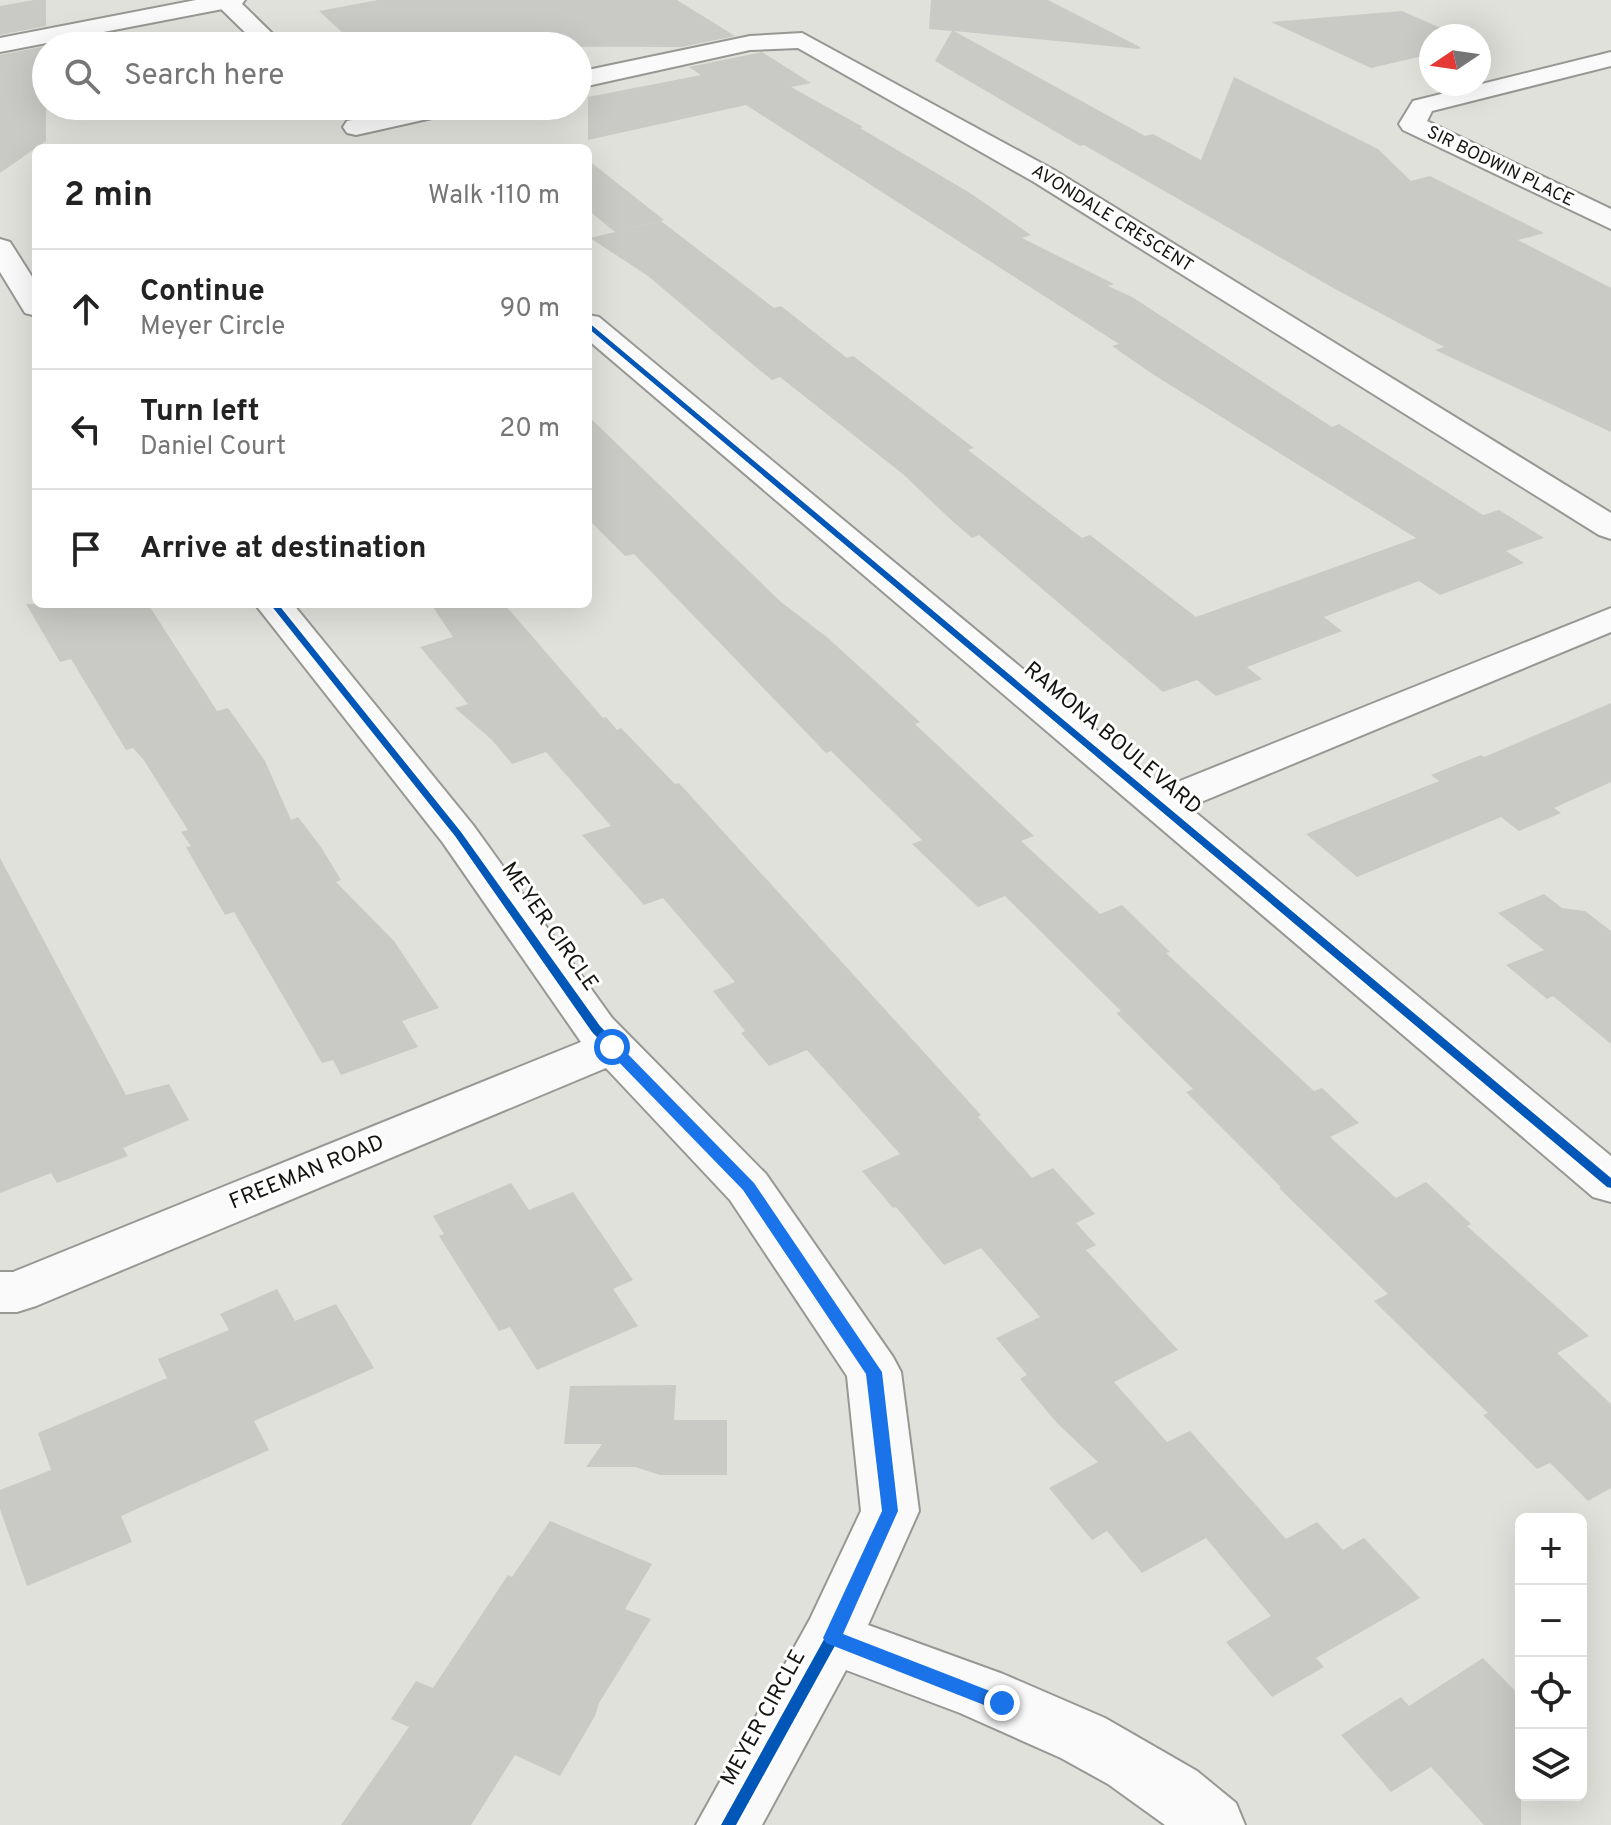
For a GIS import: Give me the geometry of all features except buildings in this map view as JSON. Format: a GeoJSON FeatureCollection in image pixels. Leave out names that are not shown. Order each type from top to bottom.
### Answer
{"type":"FeatureCollection","features":[{"type":"Feature","properties":{"kind":"street"},"geometry":{"type":"LineString","coordinates":[[66,32],[228,0],[259,32]]}},
{"type":"Feature","properties":{"kind":"street"},"geometry":{"type":"LineString","coordinates":[[0,45],[32,39]]}},
{"type":"Feature","properties":{"kind":"street","name":"AVONDALE CRESCENT"},"geometry":{"type":"LineString","coordinates":[[592,77],[750,43],[802,40],[1044,176],[1611,528]]}},
{"type":"Feature","properties":{"kind":"street","name":"SIR BODWIN PLACE"},"geometry":{"type":"LineString","coordinates":[[1611,59],[1422,106],[1412,124],[1611,220]]}},
{"type":"Feature","properties":{"kind":"street"},"geometry":{"type":"LineString","coordinates":[[349,120],[375,144]]}},
{"type":"Feature","properties":{"kind":"street"},"geometry":{"type":"LineString","coordinates":[[356,127],[389,120]]}},
{"type":"Feature","properties":{"kind":"street"},"geometry":{"type":"LineString","coordinates":[[0,248],[32,300]]}},
{"type":"Feature","properties":{"kind":"street","name":"RAMONA BOULEVARD"},"geometry":{"type":"LineString","coordinates":[[592,327],[1611,1184]]}},
{"type":"Feature","properties":{"kind":"street","name":"MEYER CIRCLE"},"geometry":{"type":"LineString","coordinates":[[277,608],[458,834],[596,1029],[748,1187],[874,1372],[890,1511],[832,1638],[728,1825]]}},
{"type":"Feature","properties":{"kind":"street"},"geometry":{"type":"LineString","coordinates":[[1159,804],[1611,619]]}},
{"type":"Feature","properties":{"kind":"street","name":"FREEMAN ROAD"},"geometry":{"type":"LineString","coordinates":[[0,1292],[17,1292],[612,1047]]}},
{"type":"Feature","properties":{"kind":"street"},"geometry":{"type":"LineString","coordinates":[[832,1638],[1002,1703],[1118,1753],[1213,1825]]}},
{"type":"Feature","properties":{"kind":"cycle path"},"geometry":{"type":"LineString","coordinates":[[592,327],[1611,1184]]}},
{"type":"Feature","properties":{"kind":"cycle path"},"geometry":{"type":"LineString","coordinates":[[277,608],[458,834],[596,1029],[748,1187],[874,1372],[890,1511],[832,1638],[728,1825]]}},
{"type":"Feature","properties":{"kind":"route"},"geometry":{"type":"LineString","coordinates":[[612,1047],[748,1187],[874,1372],[890,1511],[832,1638],[1002,1703]]}}]}
